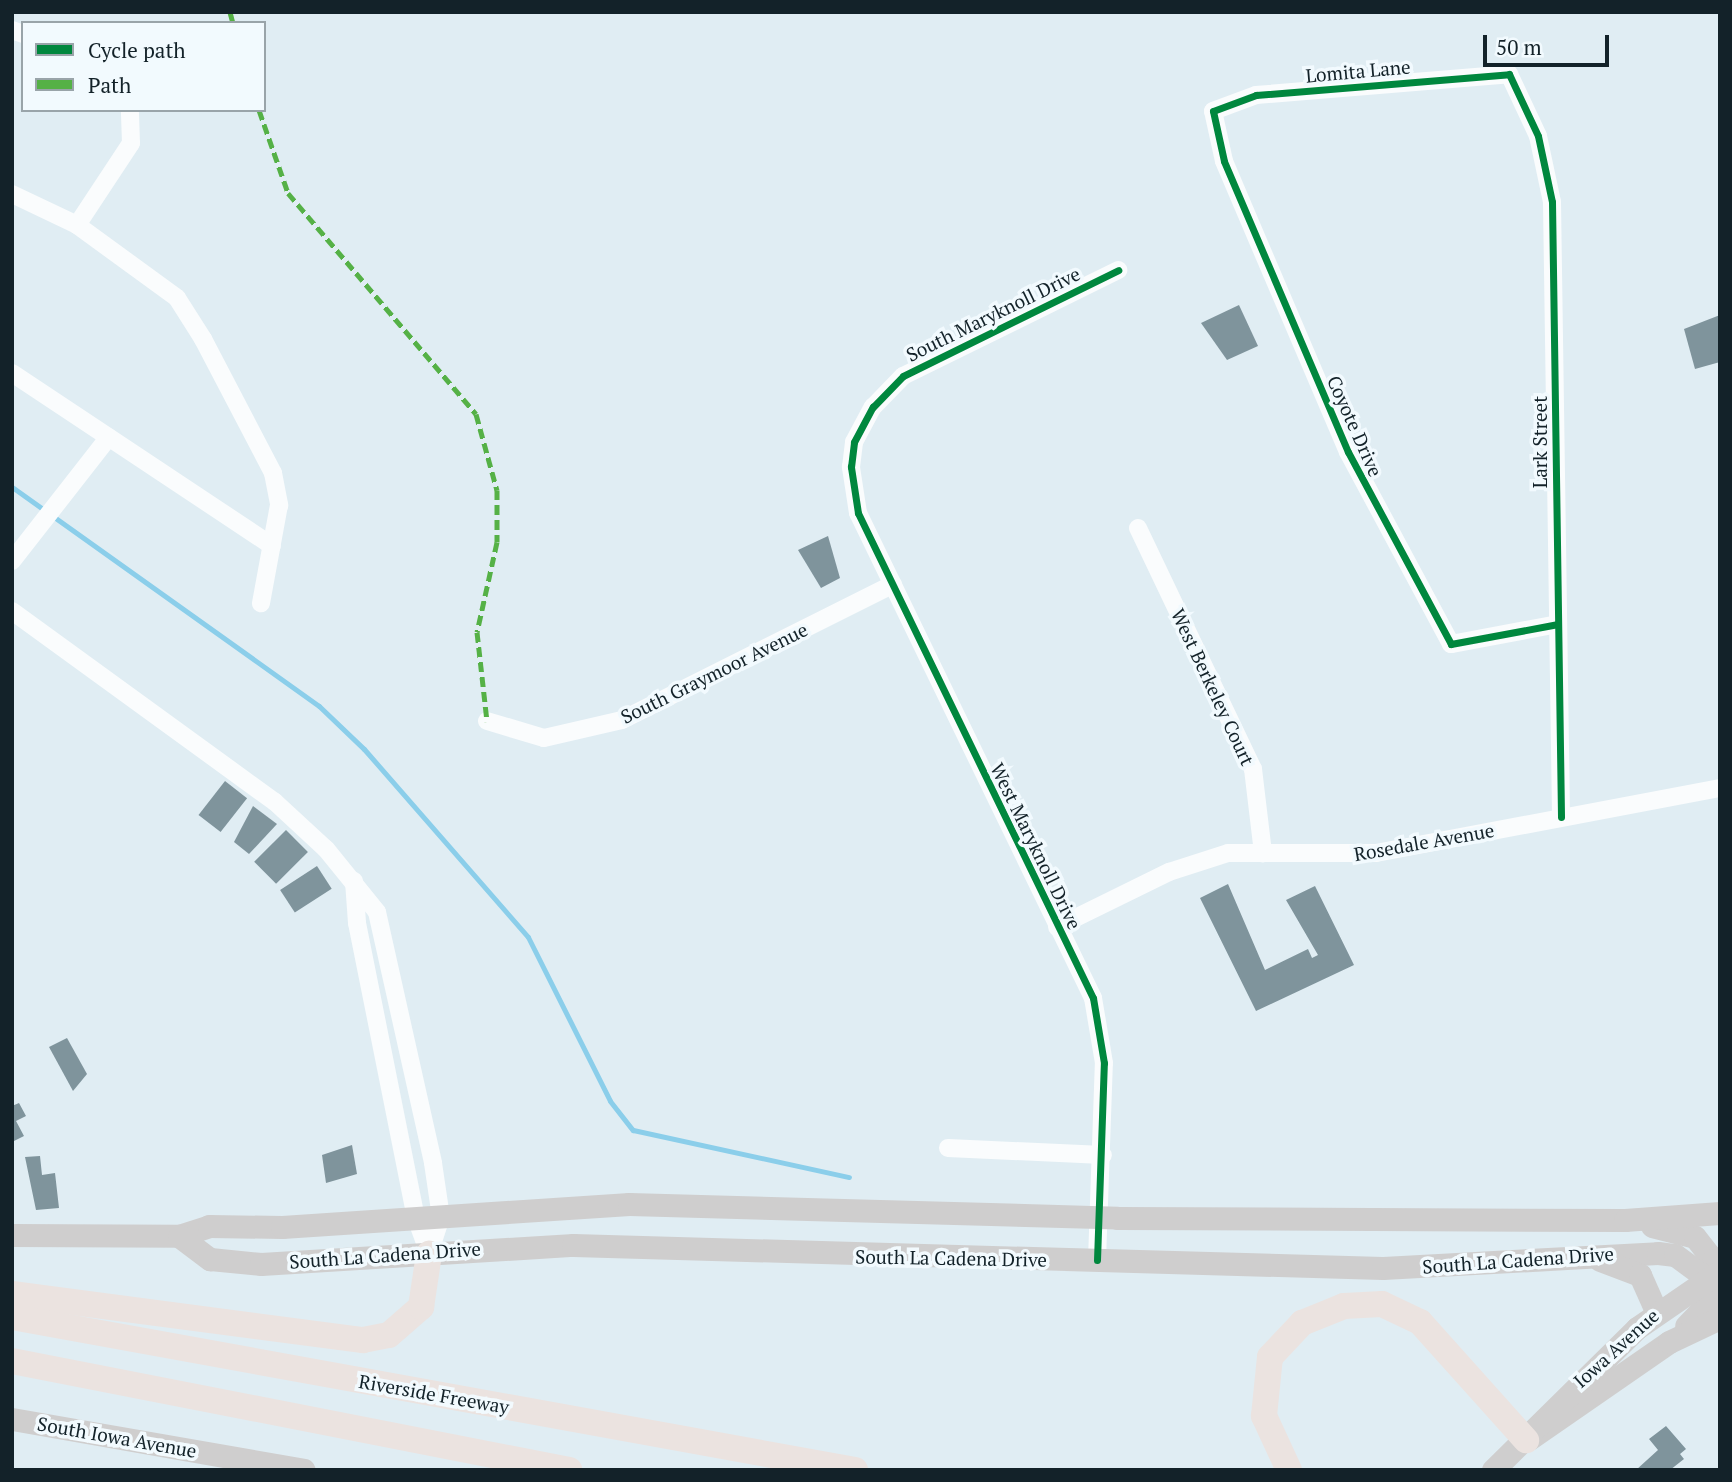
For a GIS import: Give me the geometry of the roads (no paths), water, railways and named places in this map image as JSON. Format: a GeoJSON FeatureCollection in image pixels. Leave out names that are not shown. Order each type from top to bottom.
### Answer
{"type":"FeatureCollection","features":[{"type":"Feature","properties":{"kind":"highway"},"geometry":{"type":"LineString","coordinates":[[12,1294],[363,1340],[389,1335],[422,1307],[429,1254]]}},
{"type":"Feature","properties":{"kind":"highway"},"geometry":{"type":"LineString","coordinates":[[1289,1470],[1264,1416],[1270,1357],[1302,1323],[1344,1306],[1382,1304],[1420,1322],[1527,1440]]}},
{"type":"Feature","properties":{"kind":"highway","name":"Riverside Freeway"},"geometry":{"type":"LineString","coordinates":[[12,1317],[855,1470]]}},
{"type":"Feature","properties":{"kind":"highway"},"geometry":{"type":"LineString","coordinates":[[12,1361],[569,1470]]}},
{"type":"Feature","properties":{"kind":"main road","name":"South La Cadena Drive"},"geometry":{"type":"LineString","coordinates":[[12,1236],[178,1236],[209,1226],[441,1217],[629,1204],[1097,1217],[1625,1220]]}},
{"type":"Feature","properties":{"kind":"main road"},"geometry":{"type":"LineString","coordinates":[[1625,1220],[1720,1213]]}},
{"type":"Feature","properties":{"kind":"main road"},"geometry":{"type":"LineString","coordinates":[[1625,1220],[1695,1237],[1715,1280],[1708,1306],[1669,1342]]}},
{"type":"Feature","properties":{"kind":"main road","name":"South La Cadena Drive"},"geometry":{"type":"LineString","coordinates":[[178,1236],[210,1259],[261,1264],[644,1245],[1383,1268],[1675,1255],[1715,1280]]}},
{"type":"Feature","properties":{"kind":"main road"},"geometry":{"type":"LineString","coordinates":[[1586,1258],[1640,1275],[1656,1311]]}},
{"type":"Feature","properties":{"kind":"main road","name":"Iowa Avenue"},"geometry":{"type":"LineString","coordinates":[[1527,1440],[1547,1410],[1656,1311],[1715,1280]]}},
{"type":"Feature","properties":{"kind":"main road","name":"Iowa Avenue"},"geometry":{"type":"LineString","coordinates":[[1493,1470],[1527,1440],[1558,1424],[1669,1342],[1720,1318]]}},
{"type":"Feature","properties":{"kind":"main road","name":"South Iowa Avenue"},"geometry":{"type":"LineString","coordinates":[[12,1419],[304,1470]]}},
{"type":"Feature","properties":{"kind":"street","name":"Lomita Lane"},"geometry":{"type":"LineString","coordinates":[[1213,111],[1256,95],[1509,74]]}},
{"type":"Feature","properties":{"kind":"street","name":"Lark Street"},"geometry":{"type":"LineString","coordinates":[[1509,74],[1538,136],[1552,202],[1561,817]]}},
{"type":"Feature","properties":{"kind":"street","name":"Coyote Drive"},"geometry":{"type":"LineString","coordinates":[[1213,111],[1224,161],[1348,452],[1451,644],[1558,624]]}},
{"type":"Feature","properties":{"kind":"street"},"geometry":{"type":"LineString","coordinates":[[78,225],[131,143],[130,112]]}},
{"type":"Feature","properties":{"kind":"street"},"geometry":{"type":"LineString","coordinates":[[12,194],[78,225],[177,298],[203,339],[256,429],[273,473],[279,505],[261,603]]}},
{"type":"Feature","properties":{"kind":"street","name":"South Maryknoll Drive"},"geometry":{"type":"LineString","coordinates":[[851,467],[855,442],[873,407],[903,376],[1118,270]]}},
{"type":"Feature","properties":{"kind":"street"},"geometry":{"type":"LineString","coordinates":[[12,373],[272,546]]}},
{"type":"Feature","properties":{"kind":"street"},"geometry":{"type":"LineString","coordinates":[[12,561],[109,436]]}},
{"type":"Feature","properties":{"kind":"street","name":"West Maryknoll Drive"},"geometry":{"type":"LineString","coordinates":[[851,467],[858,513],[1093,998],[1104,1063],[1103,1155],[1097,1217],[1097,1261]]}},
{"type":"Feature","properties":{"kind":"street","name":"West Berkeley Court"},"geometry":{"type":"LineString","coordinates":[[1138,528],[1253,769],[1262,853]]}},
{"type":"Feature","properties":{"kind":"street","name":"South Graymoor Avenue"},"geometry":{"type":"LineString","coordinates":[[487,721],[544,738],[622,720],[893,584]]}},
{"type":"Feature","properties":{"kind":"street"},"geometry":{"type":"LineString","coordinates":[[12,611],[275,802],[354,881],[377,912],[441,1217],[429,1254]]}},
{"type":"Feature","properties":{"kind":"street","name":"Rosedale Avenue"},"geometry":{"type":"LineString","coordinates":[[1057,927],[1197,861],[1262,853],[1377,853],[1720,788]]}},
{"type":"Feature","properties":{"kind":"street"},"geometry":{"type":"LineString","coordinates":[[354,881],[357,922],[416,1218],[429,1254]]}},
{"type":"Feature","properties":{"kind":"street"},"geometry":{"type":"LineString","coordinates":[[948,1149],[1103,1155]]}},
{"type":"Feature","properties":{"kind":"waterway"},"geometry":{"type":"LineString","coordinates":[[12,487],[319,706],[364,749],[528,937],[610,1101],[633,1130],[849,1177]]}}]}
